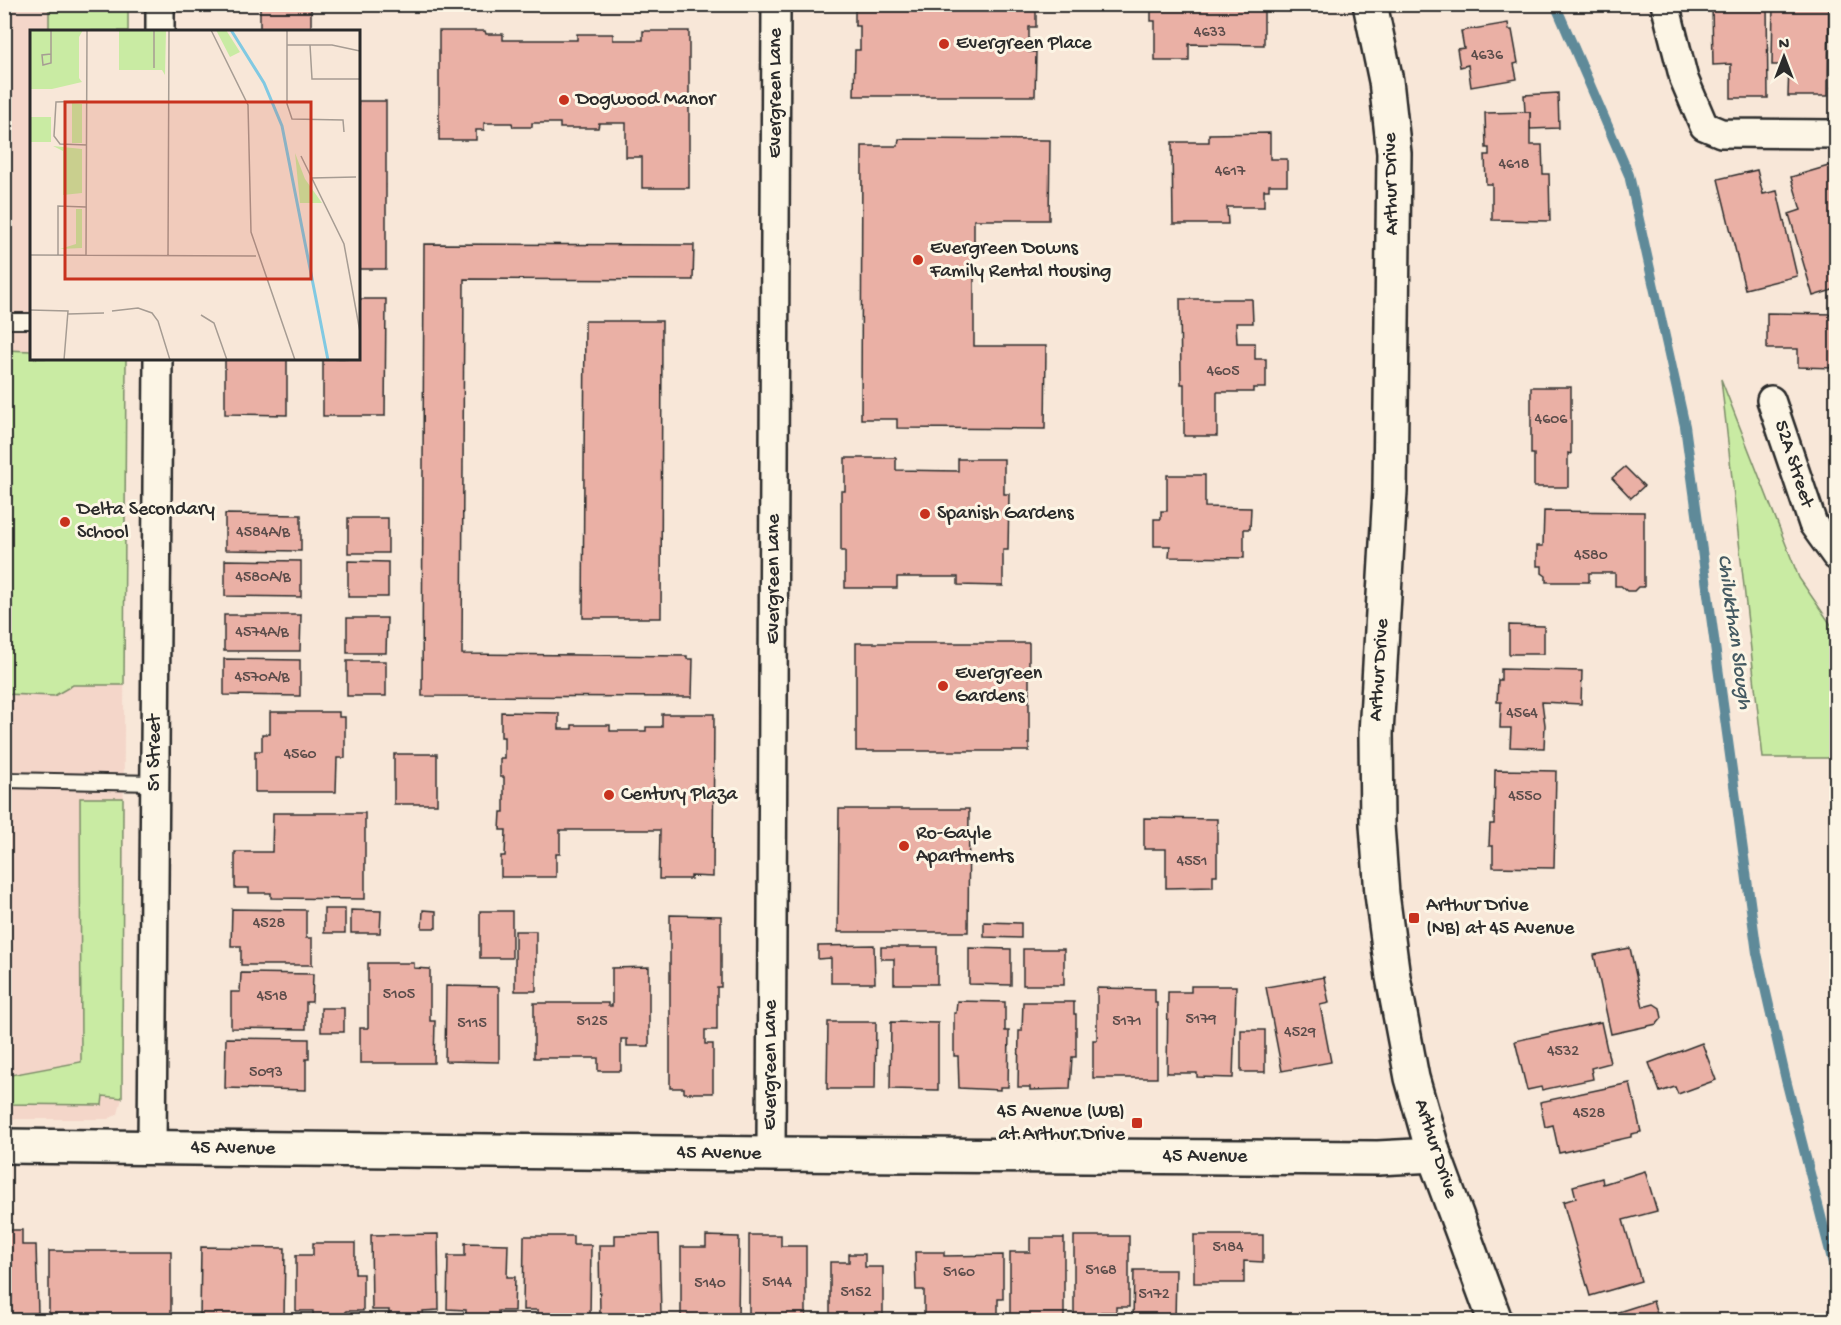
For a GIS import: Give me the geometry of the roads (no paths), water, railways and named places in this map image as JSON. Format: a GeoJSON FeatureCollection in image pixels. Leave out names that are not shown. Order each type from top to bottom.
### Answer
{"type":"FeatureCollection","features":[{"type":"Feature","properties":{"kind":"street"},"geometry":{"type":"LineString","coordinates":[[160,4],[160,30]]}},
{"type":"Feature","properties":{"kind":"street","name":"Evergreen Lane"},"geometry":{"type":"LineString","coordinates":[[771,1154],[777,4]]}},
{"type":"Feature","properties":{"kind":"street","name":"Arthur Drive"},"geometry":{"type":"LineString","coordinates":[[1370,4],[1386,81],[1394,153],[1390,491],[1376,734],[1377,825],[1384,916],[1412,1078],[1434,1155],[1495,1320]]}},
{"type":"Feature","properties":{"kind":"street"},"geometry":{"type":"LineString","coordinates":[[1665,4],[1684,79],[1704,126],[1721,133],[1836,134]]}},
{"type":"Feature","properties":{"kind":"street","name":"51 Street"},"geometry":{"type":"LineString","coordinates":[[152,1148],[158,360]]}},
{"type":"Feature","properties":{"kind":"street","name":"52A Street"},"geometry":{"type":"LineString","coordinates":[[1771,400],[1813,524],[1836,556]]}},
{"type":"Feature","properties":{"kind":"street","name":"45 Avenue"},"geometry":{"type":"LineString","coordinates":[[4,1146],[1378,1158],[1434,1155]]}},
{"type":"Feature","properties":{"kind":"lane"},"geometry":{"type":"LineString","coordinates":[[4,321],[30,321]]}},
{"type":"Feature","properties":{"kind":"lane"},"geometry":{"type":"LineString","coordinates":[[4,780],[155,783]]}},
{"type":"Feature","properties":{"kind":"waterway","name":"Chilukthan Slough"},"geometry":{"type":"LineString","coordinates":[[1555,4],[1629,175],[1685,426],[1757,953],[1786,1080],[1836,1275]]}},
{"type":"Feature","properties":{"kind":"place","name":"Evergreen Place"},"geometry":{"type":"Point","coordinates":[944,44]}},
{"type":"Feature","properties":{"kind":"place","name":"Dogwood Manor"},"geometry":{"type":"Point","coordinates":[564,100]}},
{"type":"Feature","properties":{"kind":"place","name":"Evergreen Downs Family Rental Housing"},"geometry":{"type":"Point","coordinates":[918,260]}},
{"type":"Feature","properties":{"kind":"place","name":"Spanish Gardens"},"geometry":{"type":"Point","coordinates":[925,514]}},
{"type":"Feature","properties":{"kind":"place","name":"Delta Secondary School"},"geometry":{"type":"Point","coordinates":[65,522]}},
{"type":"Feature","properties":{"kind":"place","name":"Evergreen Gardens"},"geometry":{"type":"Point","coordinates":[943,686]}},
{"type":"Feature","properties":{"kind":"place","name":"Century Plaza"},"geometry":{"type":"Point","coordinates":[609,795]}},
{"type":"Feature","properties":{"kind":"place","name":"Ro-Gayle Apartments"},"geometry":{"type":"Point","coordinates":[904,846]}},
{"type":"Feature","properties":{"kind":"place","name":"Arthur Drive (NB) at 45 Avenue"},"geometry":{"type":"Point","coordinates":[1414,918]}},
{"type":"Feature","properties":{"kind":"place","name":"45 Avenue (WB) at Arthur Drive"},"geometry":{"type":"Point","coordinates":[1137,1123]}}]}
